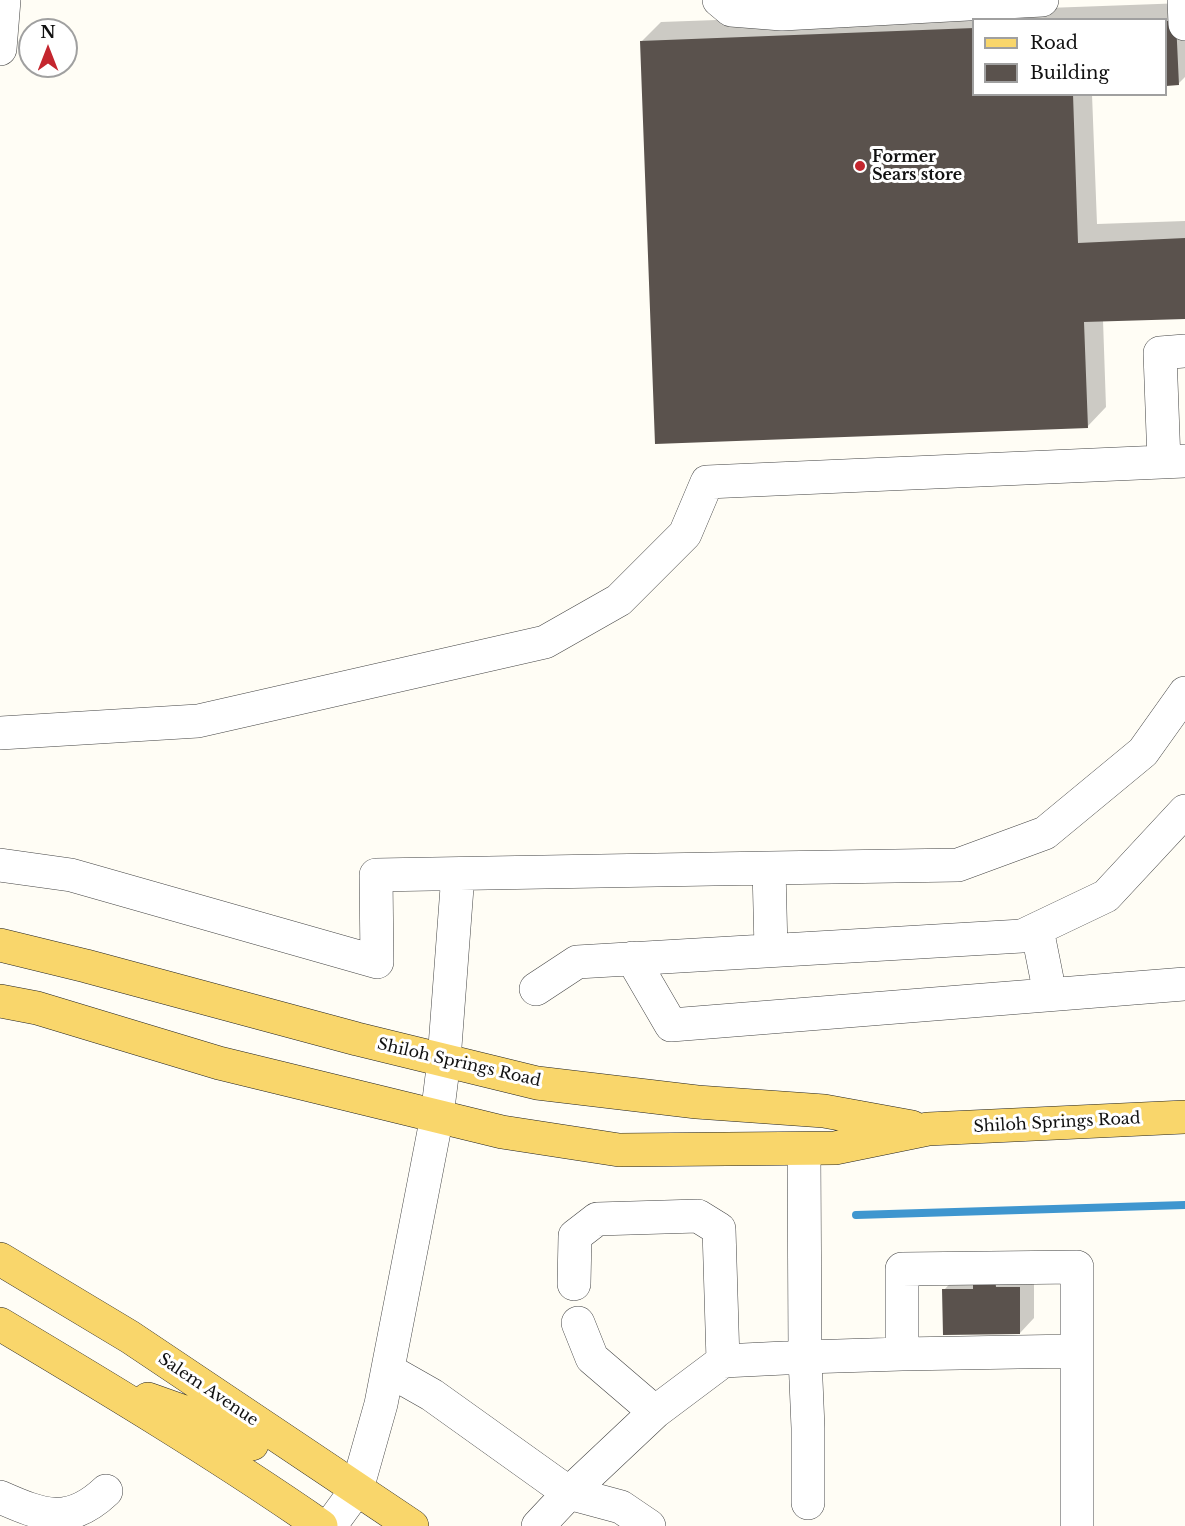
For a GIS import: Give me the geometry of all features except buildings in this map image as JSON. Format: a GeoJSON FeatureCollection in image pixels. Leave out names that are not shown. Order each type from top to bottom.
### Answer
{"type":"FeatureCollection","features":[{"type":"Feature","properties":{"kind":"main road","name":"Shiloh Springs Road"},"geometry":{"type":"LineString","coordinates":[[0,945],[537,1083],[697,1102],[824,1111],[928,1130]]}},
{"type":"Feature","properties":{"kind":"main road","name":"Shiloh Springs Road"},"geometry":{"type":"LineString","coordinates":[[0,1001],[37,1008],[219,1063],[502,1132],[619,1150],[835,1148],[928,1130],[1185,1117]]}},
{"type":"Feature","properties":{"kind":"main road","name":"Salem Avenue"},"geometry":{"type":"LineString","coordinates":[[0,1259],[130,1337],[412,1526]]}},
{"type":"Feature","properties":{"kind":"main road"},"geometry":{"type":"LineString","coordinates":[[0,1324],[98,1382],[260,1484],[321,1526]]}},
{"type":"Feature","properties":{"kind":"main road"},"geometry":{"type":"LineString","coordinates":[[98,1382],[224,1426],[282,1464],[357,1490]]}},
{"type":"Feature","properties":{"kind":"street"},"geometry":{"type":"LineString","coordinates":[[0,49],[4,0]]}},
{"type":"Feature","properties":{"kind":"street"},"geometry":{"type":"LineString","coordinates":[[719,0],[731,10],[782,14],[1042,0]]}},
{"type":"Feature","properties":{"kind":"street"},"geometry":{"type":"LineString","coordinates":[[1184,0],[1185,24]]}},
{"type":"Feature","properties":{"kind":"street"},"geometry":{"type":"LineString","coordinates":[[0,733],[198,721],[545,642],[619,600],[685,534],[707,482],[1174,462],[1160,353],[1185,351]]}},
{"type":"Feature","properties":{"kind":"street"},"geometry":{"type":"LineString","coordinates":[[0,865],[71,875],[377,962],[376,875],[958,865],[1045,833],[1143,752],[1185,693]]}},
{"type":"Feature","properties":{"kind":"street"},"geometry":{"type":"LineString","coordinates":[[536,989],[577,962],[1022,936],[1106,896],[1185,811]]}},
{"type":"Feature","properties":{"kind":"street"},"geometry":{"type":"LineString","coordinates":[[769,868],[771,950]]}},
{"type":"Feature","properties":{"kind":"street"},"geometry":{"type":"LineString","coordinates":[[330,1526],[357,1490],[381,1404],[438,1116],[458,874]]}},
{"type":"Feature","properties":{"kind":"street"},"geometry":{"type":"LineString","coordinates":[[1037,929],[1050,994]]}},
{"type":"Feature","properties":{"kind":"street"},"geometry":{"type":"LineString","coordinates":[[632,958],[671,1025],[1185,984]]}},
{"type":"Feature","properties":{"kind":"street"},"geometry":{"type":"LineString","coordinates":[[804,1149],[808,1503]]}},
{"type":"Feature","properties":{"kind":"street"},"geometry":{"type":"LineString","coordinates":[[574,1284],[575,1236],[597,1220],[698,1216],[719,1229],[723,1361]]}},
{"type":"Feature","properties":{"kind":"street"},"geometry":{"type":"LineString","coordinates":[[902,1354],[902,1269],[1077,1267],[1077,1526]]}},
{"type":"Feature","properties":{"kind":"street"},"geometry":{"type":"LineString","coordinates":[[578,1323],[592,1358],[655,1412]]}},
{"type":"Feature","properties":{"kind":"street"},"geometry":{"type":"LineString","coordinates":[[538,1526],[569,1493],[655,1412],[723,1361],[902,1354],[1076,1351]]}},
{"type":"Feature","properties":{"kind":"street"},"geometry":{"type":"LineString","coordinates":[[388,1370],[432,1395],[569,1493],[621,1508],[648,1526]]}},
{"type":"Feature","properties":{"kind":"street"},"geometry":{"type":"LineString","coordinates":[[0,1497],[40,1515],[59,1518],[81,1513],[96,1503],[106,1491]]}},
{"type":"Feature","properties":{"kind":"waterway"},"geometry":{"type":"LineString","coordinates":[[856,1215],[1185,1205]]}},
{"type":"Feature","properties":{"kind":"place","name":"Former Sears store"},"geometry":{"type":"Point","coordinates":[860,166]}}]}
